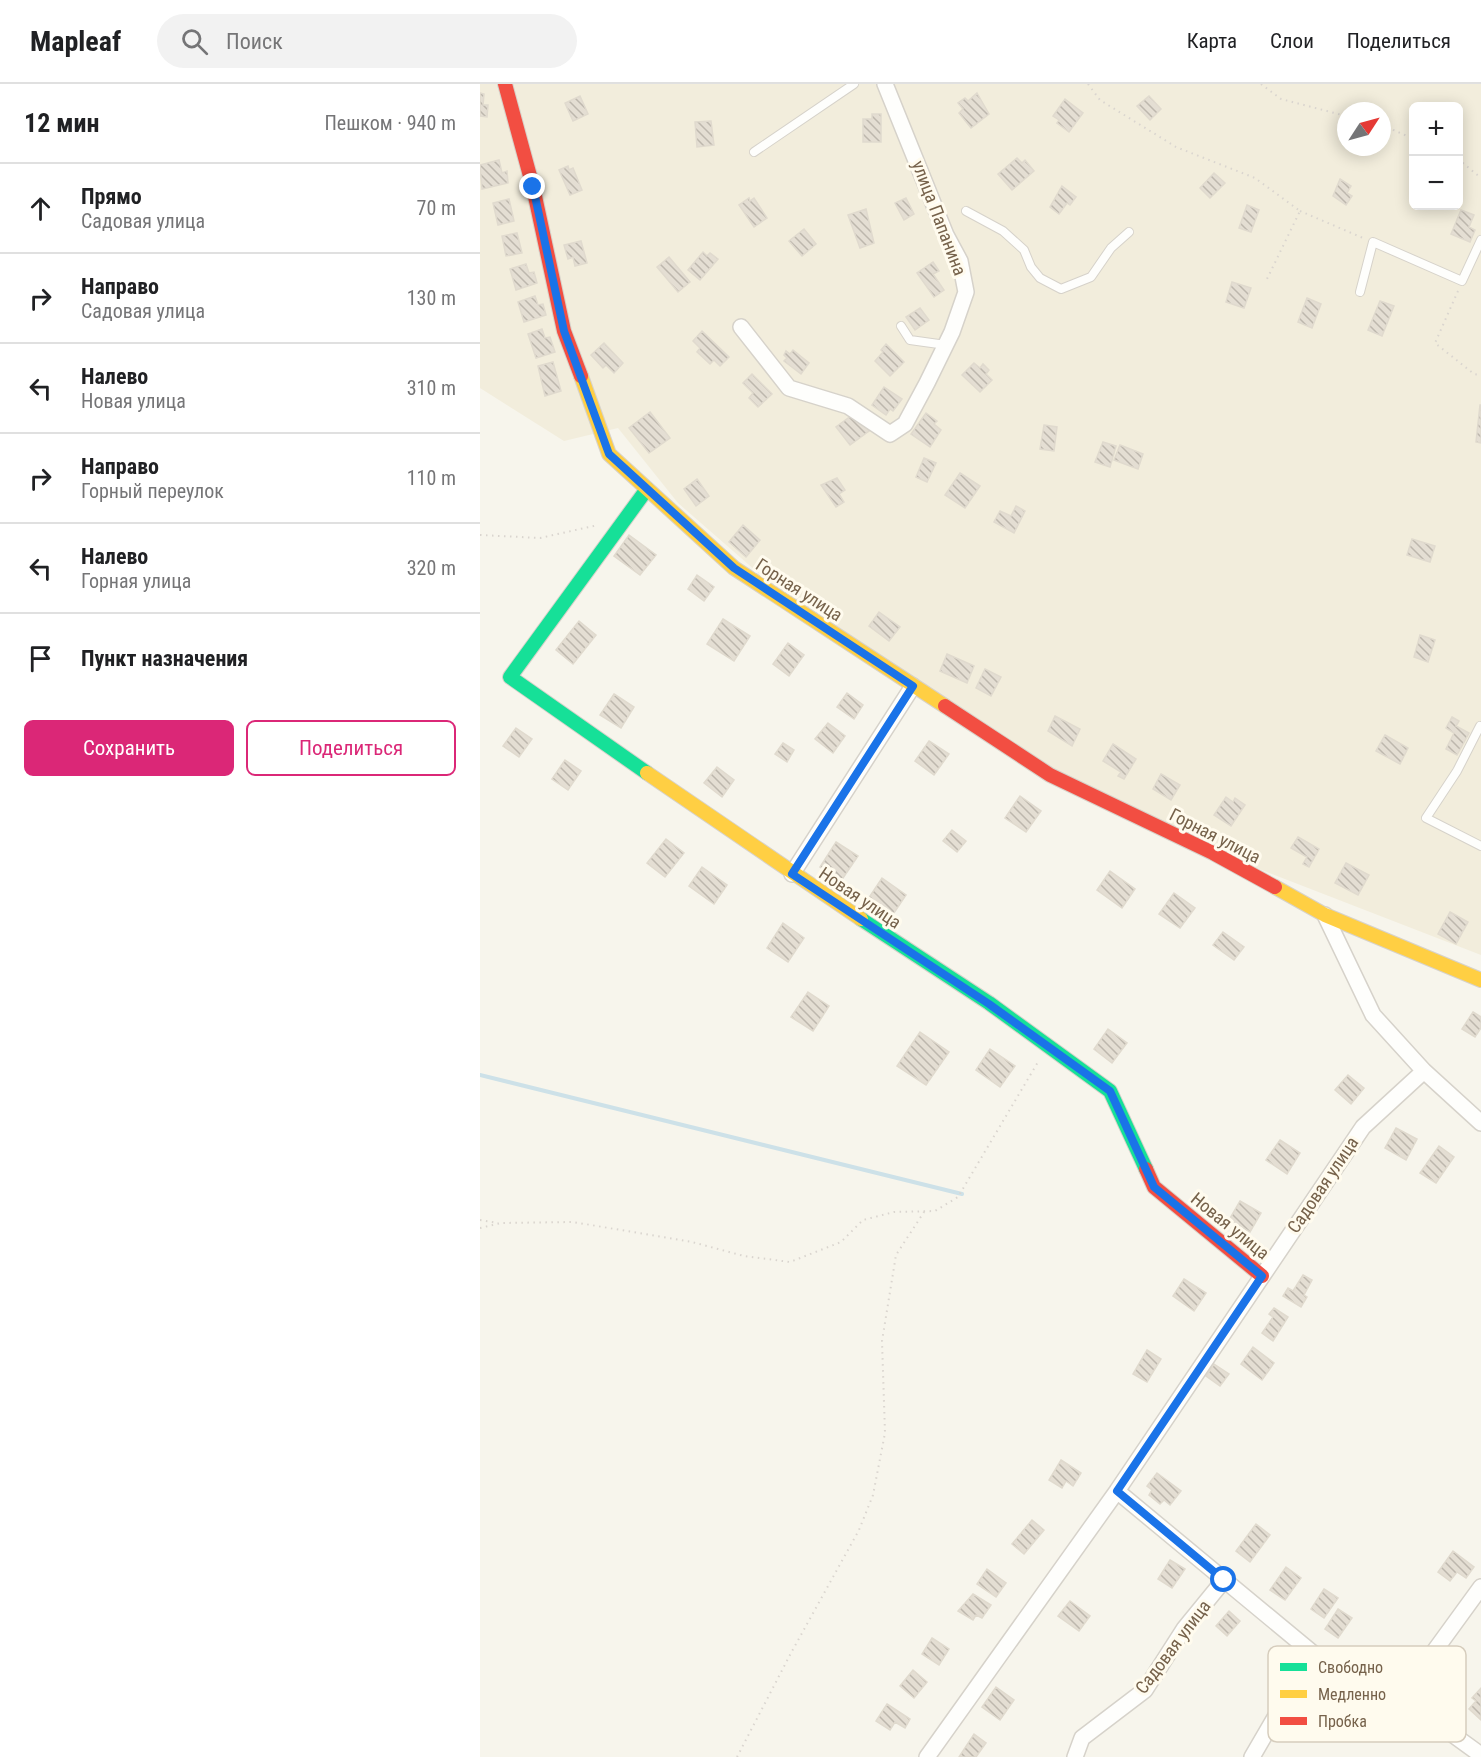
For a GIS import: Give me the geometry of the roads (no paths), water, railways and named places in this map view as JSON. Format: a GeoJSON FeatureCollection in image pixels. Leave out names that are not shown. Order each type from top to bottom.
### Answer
{"type":"FeatureCollection","features":[{"type":"Feature","properties":{"kind":"street","name":"Горная улица"},"geometry":{"type":"LineString","coordinates":[[505,84],[533,187],[564,331],[609,454],[643,495],[734,568],[1050,776],[1213,853],[1326,915],[1481,980]]}},
{"type":"Feature","properties":{"kind":"street","name":"улица Папанина"},"geometry":{"type":"LineString","coordinates":[[741,327],[789,388],[848,406],[890,434],[905,424],[946,345],[966,292],[960,261],[946,235],[885,84]]}},
{"type":"Feature","properties":{"kind":"street","name":"Новая улица"},"geometry":{"type":"LineString","coordinates":[[643,495],[510,677],[792,874],[989,1004],[1110,1091],[1154,1187],[1262,1276]]}},
{"type":"Feature","properties":{"kind":"street"},"geometry":{"type":"LineString","coordinates":[[792,874],[913,686]]}},
{"type":"Feature","properties":{"kind":"street"},"geometry":{"type":"LineString","coordinates":[[1326,915],[1373,1015],[1424,1071],[1481,1123]]}},
{"type":"Feature","properties":{"kind":"street","name":"Садовая улица"},"geometry":{"type":"LineString","coordinates":[[927,1757],[1117,1491],[1363,1127],[1424,1071]]}},
{"type":"Feature","properties":{"kind":"street"},"geometry":{"type":"LineString","coordinates":[[1117,1491],[1303,1646]]}},
{"type":"Feature","properties":{"kind":"street","name":"Садовая улица"},"geometry":{"type":"LineString","coordinates":[[1075,1757],[1082,1738],[1145,1690],[1184,1629],[1224,1580]]}},
{"type":"Feature","properties":{"kind":"street"},"geometry":{"type":"LineString","coordinates":[[1438,1646],[1481,1587]]}},
{"type":"Feature","properties":{"kind":"street"},"geometry":{"type":"LineString","coordinates":[[1251,1757],[1268,1728]]}},
{"type":"Feature","properties":{"kind":"street"},"geometry":{"type":"LineString","coordinates":[[1463,1742],[1481,1755]]}},
{"type":"Feature","properties":{"kind":"lane"},"geometry":{"type":"LineString","coordinates":[[754,152],[854,84]]}},
{"type":"Feature","properties":{"kind":"lane"},"geometry":{"type":"LineString","coordinates":[[966,211],[1003,231],[1024,250],[1031,267],[1040,278],[1061,288],[1091,277],[1111,248],[1130,232]]}},
{"type":"Feature","properties":{"kind":"lane"},"geometry":{"type":"LineString","coordinates":[[1360,292],[1373,242],[1462,281],[1481,240]]}},
{"type":"Feature","properties":{"kind":"lane"},"geometry":{"type":"LineString","coordinates":[[901,327],[910,340],[946,345]]}},
{"type":"Feature","properties":{"kind":"lane"},"geometry":{"type":"LineString","coordinates":[[1480,726],[1456,771],[1426,818],[1481,846]]}},
{"type":"Feature","properties":{"kind":"waterway"},"geometry":{"type":"LineString","coordinates":[[480,1075],[962,1194]]}}]}
